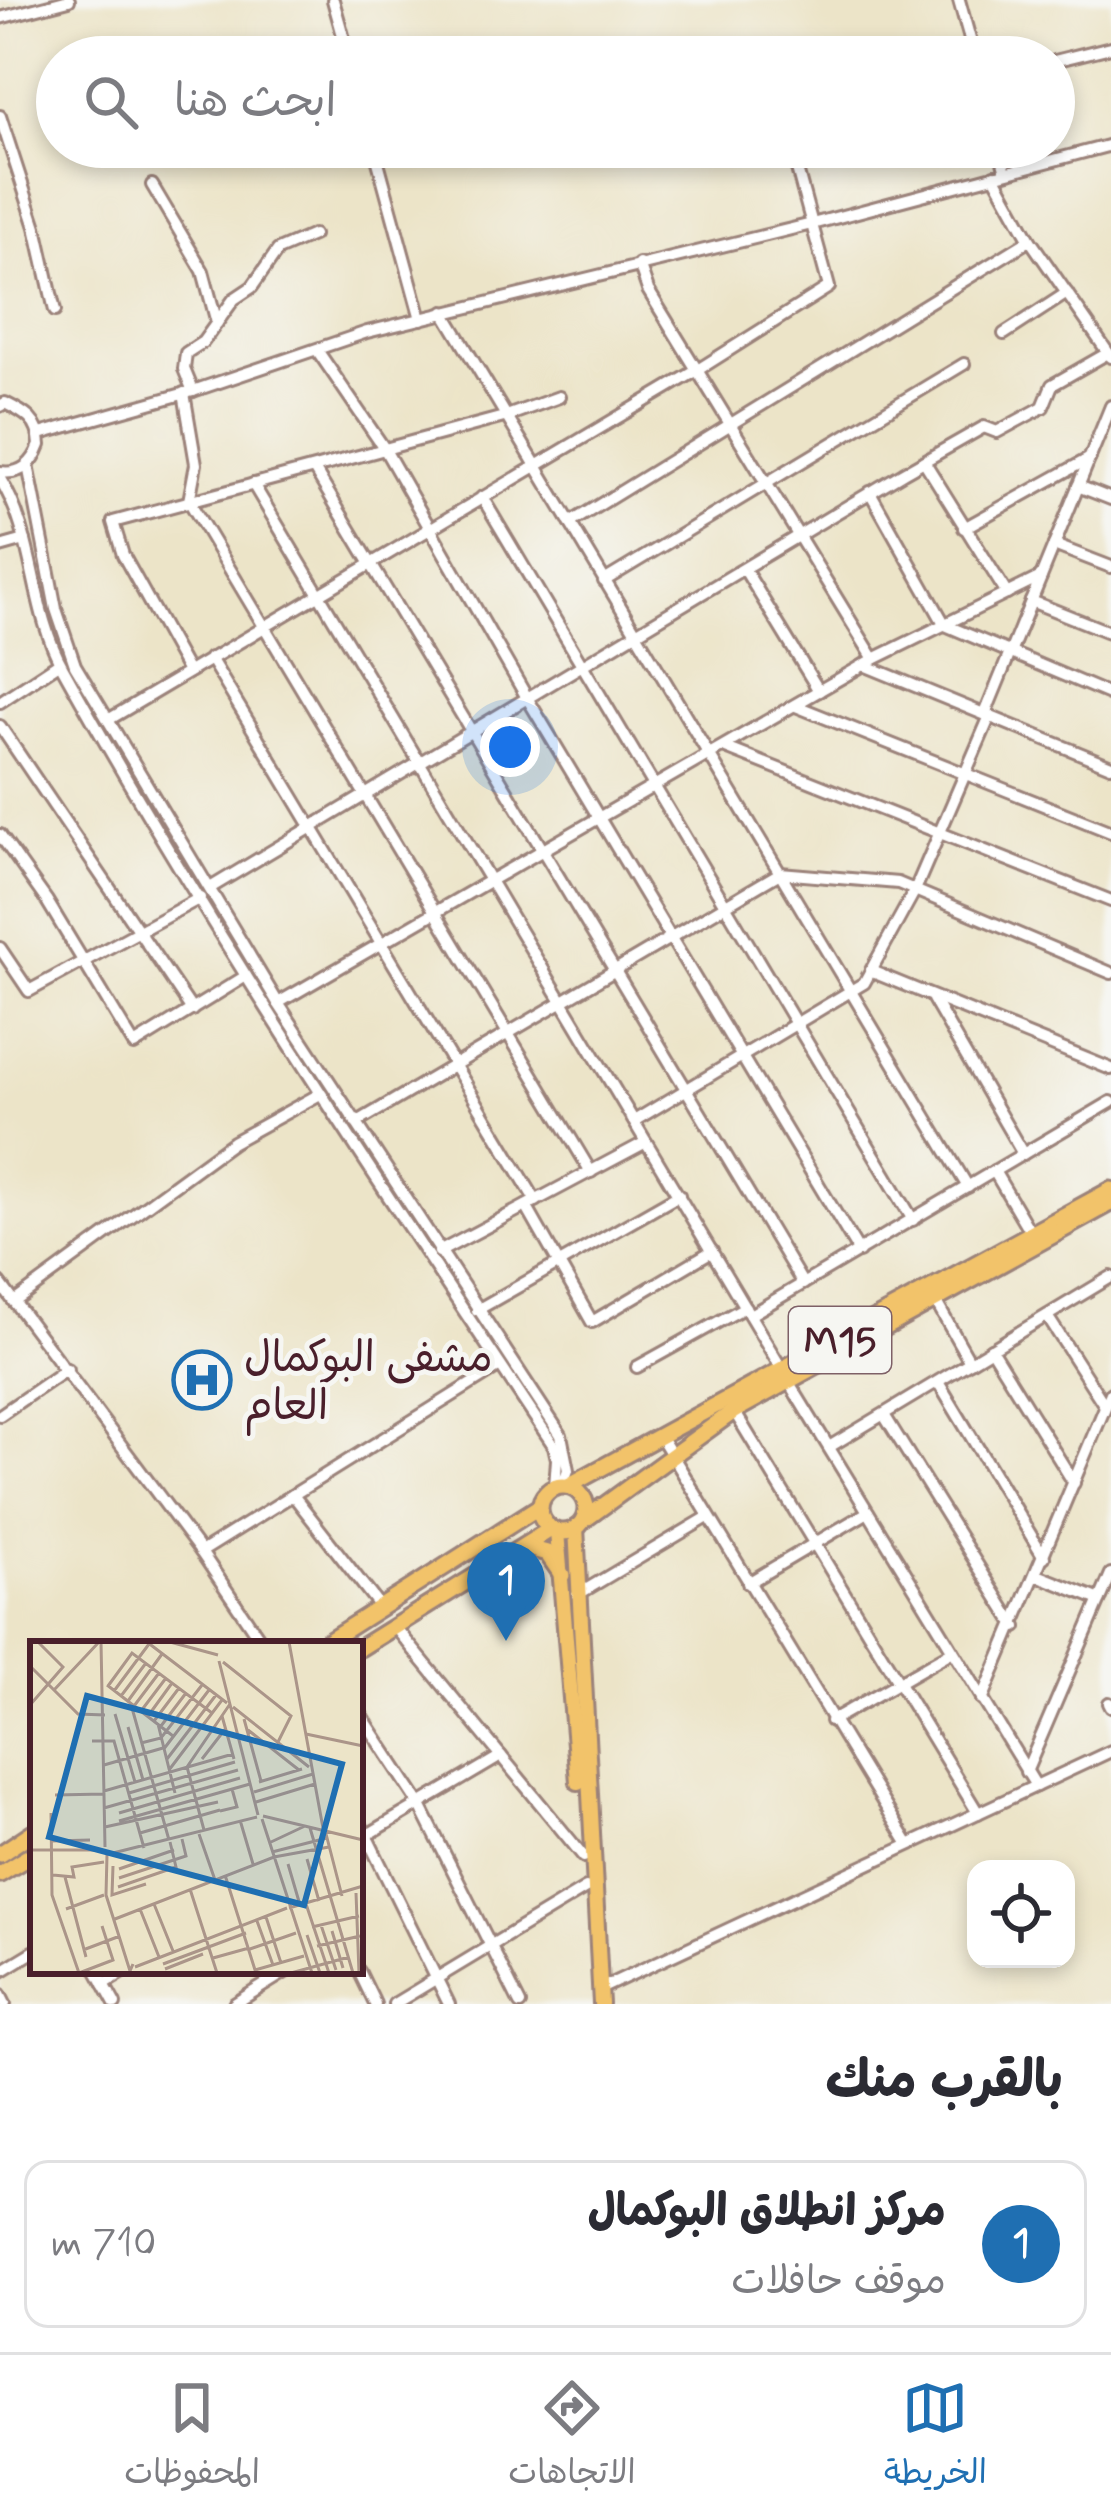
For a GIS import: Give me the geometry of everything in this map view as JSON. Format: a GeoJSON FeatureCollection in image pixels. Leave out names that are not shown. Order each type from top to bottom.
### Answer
{"type":"FeatureCollection","features":[{"type":"Feature","properties":{"kind":"highway","name":"M15"},"geometry":{"type":"LineString","coordinates":[[562,1486],[786,1376],[1034,1239],[1111,1190]]}},
{"type":"Feature","properties":{"kind":"highway","name":"M15"},"geometry":{"type":"LineString","coordinates":[[1034,1239],[1111,1203]]}},
{"type":"Feature","properties":{"kind":"highway","name":"M15"},"geometry":{"type":"LineString","coordinates":[[580,1523],[669,1455],[786,1376]]}},
{"type":"Feature","properties":{"kind":"highway"},"geometry":{"type":"LineString","coordinates":[[328,1641],[523,1519],[540,1506],[545,1494],[562,1486],[584,1499],[580,1523],[525,1547],[363,1646]]}},
{"type":"Feature","properties":{"kind":"highway"},"geometry":{"type":"LineString","coordinates":[[540,1506],[542,1519],[554,1531]]}},
{"type":"Feature","properties":{"kind":"highway"},"geometry":{"type":"LineString","coordinates":[[525,1547],[547,1553],[562,1575]]}},
{"type":"Feature","properties":{"kind":"highway"},"geometry":{"type":"LineString","coordinates":[[0,1854],[30,1834]]}},
{"type":"Feature","properties":{"kind":"highway"},"geometry":{"type":"LineString","coordinates":[[0,1874],[30,1856]]}},
{"type":"Feature","properties":{"kind":"main road"},"geometry":{"type":"LineString","coordinates":[[580,1523],[573,1605],[588,1881]]}},
{"type":"Feature","properties":{"kind":"main road"},"geometry":{"type":"LineString","coordinates":[[554,1531],[573,1605],[588,1881],[600,1990]]}},
{"type":"Feature","properties":{"kind":"street"},"geometry":{"type":"LineString","coordinates":[[0,18],[69,0]]}},
{"type":"Feature","properties":{"kind":"street"},"geometry":{"type":"LineString","coordinates":[[333,0],[343,36]]}},
{"type":"Feature","properties":{"kind":"street"},"geometry":{"type":"LineString","coordinates":[[959,0],[969,36]]}},
{"type":"Feature","properties":{"kind":"street"},"geometry":{"type":"LineString","coordinates":[[1075,56],[1111,47]]}},
{"type":"Feature","properties":{"kind":"street"},"geometry":{"type":"LineString","coordinates":[[0,116],[36,227],[56,311]]}},
{"type":"Feature","properties":{"kind":"street"},"geometry":{"type":"LineString","coordinates":[[1075,154],[1111,145]]}},
{"type":"Feature","properties":{"kind":"street"},"geometry":{"type":"LineString","coordinates":[[380,168],[421,319]]}},
{"type":"Feature","properties":{"kind":"street"},"geometry":{"type":"LineString","coordinates":[[108,720],[830,287],[797,168]]}},
{"type":"Feature","properties":{"kind":"street"},"geometry":{"type":"LineString","coordinates":[[210,888],[870,492],[984,427],[997,432],[1042,407],[1052,385],[1110,354],[1030,241],[1000,168]]}},
{"type":"Feature","properties":{"kind":"street"},"geometry":{"type":"LineString","coordinates":[[40,434],[444,312],[812,224],[1020,168]]}},
{"type":"Feature","properties":{"kind":"street"},"geometry":{"type":"LineString","coordinates":[[152,184],[202,271],[217,323]]}},
{"type":"Feature","properties":{"kind":"street"},"geometry":{"type":"LineString","coordinates":[[313,235],[278,250],[252,287],[234,299],[203,341],[186,353],[196,464],[189,501],[591,1172]]}},
{"type":"Feature","properties":{"kind":"street"},"geometry":{"type":"LineString","coordinates":[[570,523],[1030,241]]}},
{"type":"Feature","properties":{"kind":"street"},"geometry":{"type":"LineString","coordinates":[[639,264],[648,290],[799,535],[869,662],[1111,766]]}},
{"type":"Feature","properties":{"kind":"street"},"geometry":{"type":"LineString","coordinates":[[1004,334],[1067,293]]}},
{"type":"Feature","properties":{"kind":"street"},"geometry":{"type":"LineString","coordinates":[[444,312],[968,1187]]}},
{"type":"Feature","properties":{"kind":"street"},"geometry":{"type":"LineString","coordinates":[[317,350],[384,448],[526,697],[859,1252]]}},
{"type":"Feature","properties":{"kind":"street"},"geometry":{"type":"LineString","coordinates":[[604,581],[964,364]]}},
{"type":"Feature","properties":{"kind":"street"},"geometry":{"type":"LineString","coordinates":[[0,386],[2,404],[26,413],[40,434],[36,456],[28,465],[0,475],[25,541],[59,663],[320,1094],[554,1446],[562,1486]]}},
{"type":"Feature","properties":{"kind":"street"},"geometry":{"type":"LineString","coordinates":[[188,672],[123,555],[113,522],[504,418],[559,397]]}},
{"type":"Feature","properties":{"kind":"street"},"geometry":{"type":"LineString","coordinates":[[634,1121],[853,992],[873,972],[967,772],[1031,601],[1090,458],[1107,429],[1111,406]]}},
{"type":"Feature","properties":{"kind":"street"},"geometry":{"type":"LineString","coordinates":[[964,528],[1090,458]]}},
{"type":"Feature","properties":{"kind":"street"},"geometry":{"type":"LineString","coordinates":[[924,461],[1007,594]]}},
{"type":"Feature","properties":{"kind":"street"},"geometry":{"type":"LineString","coordinates":[[28,465],[66,645],[278,1003],[561,1435],[568,1470],[562,1486]]}},
{"type":"Feature","properties":{"kind":"street"},"geometry":{"type":"LineString","coordinates":[[314,469],[803,1284]]}},
{"type":"Feature","properties":{"kind":"street"},"geometry":{"type":"LineString","coordinates":[[253,484],[1036,1786]]}},
{"type":"Feature","properties":{"kind":"street"},"geometry":{"type":"LineString","coordinates":[[1078,486],[1111,499]]}},
{"type":"Feature","properties":{"kind":"street"},"geometry":{"type":"LineString","coordinates":[[870,492],[945,625],[1111,695]]}},
{"type":"Feature","properties":{"kind":"street"},"geometry":{"type":"LineString","coordinates":[[482,496],[913,1220]]}},
{"type":"Feature","properties":{"kind":"street"},"geometry":{"type":"LineString","coordinates":[[0,548],[25,541]]}},
{"type":"Feature","properties":{"kind":"street"},"geometry":{"type":"LineString","coordinates":[[1054,545],[1111,567]]}},
{"type":"Feature","properties":{"kind":"street"},"geometry":{"type":"LineString","coordinates":[[745,570],[819,692]]}},
{"type":"Feature","properties":{"kind":"street"},"geometry":{"type":"LineString","coordinates":[[278,1003],[869,662],[1041,578]]}},
{"type":"Feature","properties":{"kind":"street"},"geometry":{"type":"LineString","coordinates":[[1031,601],[1111,633]]}},
{"type":"Feature","properties":{"kind":"street"},"geometry":{"type":"LineString","coordinates":[[210,658],[454,1065],[592,1322],[712,1251]]}},
{"type":"Feature","properties":{"kind":"street"},"geometry":{"type":"LineString","coordinates":[[0,702],[59,663]]}},
{"type":"Feature","properties":{"kind":"street"},"geometry":{"type":"LineString","coordinates":[[796,706],[1111,832]]}},
{"type":"Feature","properties":{"kind":"street"},"geometry":{"type":"LineString","coordinates":[[0,726],[192,1010]]}},
{"type":"Feature","properties":{"kind":"street"},"geometry":{"type":"LineString","coordinates":[[726,748],[1111,901]]}},
{"type":"Feature","properties":{"kind":"street"},"geometry":{"type":"LineString","coordinates":[[2,842],[84,961],[134,1045],[247,976]]}},
{"type":"Feature","properties":{"kind":"street"},"geometry":{"type":"LineString","coordinates":[[356,1123],[780,873],[898,883],[1111,974]]}},
{"type":"Feature","properties":{"kind":"street"},"geometry":{"type":"LineString","coordinates":[[0,948],[29,991],[200,898]]}},
{"type":"Feature","properties":{"kind":"street"},"geometry":{"type":"LineString","coordinates":[[873,972],[1111,1069]]}},
{"type":"Feature","properties":{"kind":"street"},"geometry":{"type":"LineString","coordinates":[[933,999],[1023,1154]]}},
{"type":"Feature","properties":{"kind":"street"},"geometry":{"type":"LineString","coordinates":[[14,1302],[233,1142],[320,1094]]}},
{"type":"Feature","properties":{"kind":"street"},"geometry":{"type":"LineString","coordinates":[[637,1367],[803,1284],[1111,1102]]}},
{"type":"Feature","properties":{"kind":"street"},"geometry":{"type":"LineString","coordinates":[[439,1252],[646,1142]]}},
{"type":"Feature","properties":{"kind":"street"},"geometry":{"type":"LineString","coordinates":[[994,1171],[1034,1239]]}},
{"type":"Feature","properties":{"kind":"street"},"geometry":{"type":"LineString","coordinates":[[477,1310],[679,1195]]}},
{"type":"Feature","properties":{"kind":"street"},"geometry":{"type":"LineString","coordinates":[[829,1448],[1111,1277]]}},
{"type":"Feature","properties":{"kind":"street"},"geometry":{"type":"LineString","coordinates":[[0,1283],[201,1552],[261,1641]]}},
{"type":"Feature","properties":{"kind":"street"},"geometry":{"type":"LineString","coordinates":[[932,1295],[970,1362]]}},
{"type":"Feature","properties":{"kind":"street"},"geometry":{"type":"LineString","coordinates":[[1047,1316],[1105,1406]]}},
{"type":"Feature","properties":{"kind":"street"},"geometry":{"type":"LineString","coordinates":[[991,1349],[1074,1483]]}},
{"type":"Feature","properties":{"kind":"street"},"geometry":{"type":"LineString","coordinates":[[201,1552],[500,1366]]}},
{"type":"Feature","properties":{"kind":"street"},"geometry":{"type":"LineString","coordinates":[[0,1415],[67,1370]]}},
{"type":"Feature","properties":{"kind":"street"},"geometry":{"type":"LineString","coordinates":[[938,1382],[1044,1557]]}},
{"type":"Feature","properties":{"kind":"street"},"geometry":{"type":"LineString","coordinates":[[982,1700],[1074,1483],[1105,1426],[1111,1393]]}},
{"type":"Feature","properties":{"kind":"street"},"geometry":{"type":"LineString","coordinates":[[734,1411],[978,1813]]}},
{"type":"Feature","properties":{"kind":"street"},"geometry":{"type":"LineString","coordinates":[[884,1415],[1016,1627]]}},
{"type":"Feature","properties":{"kind":"street"},"geometry":{"type":"LineString","coordinates":[[661,1437],[908,1843]]}},
{"type":"Feature","properties":{"kind":"street"},"geometry":{"type":"LineString","coordinates":[[292,1495],[381,1608]]}},
{"type":"Feature","properties":{"kind":"street"},"geometry":{"type":"LineString","coordinates":[[748,1583],[868,1512]]}},
{"type":"Feature","properties":{"kind":"street"},"geometry":{"type":"LineString","coordinates":[[573,1605],[708,1517]]}},
{"type":"Feature","properties":{"kind":"street"},"geometry":{"type":"LineString","coordinates":[[1026,1772],[1111,1574]]}},
{"type":"Feature","properties":{"kind":"street"},"geometry":{"type":"LineString","coordinates":[[1036,1575],[1100,1600]]}},
{"type":"Feature","properties":{"kind":"street"},"geometry":{"type":"LineString","coordinates":[[395,1627],[584,1857]]}},
{"type":"Feature","properties":{"kind":"street"},"geometry":{"type":"LineString","coordinates":[[831,1721],[953,1651]]}},
{"type":"Feature","properties":{"kind":"street"},"geometry":{"type":"LineString","coordinates":[[363,1718],[418,1803],[520,2004]]}},
{"type":"Feature","properties":{"kind":"street"},"geometry":{"type":"LineString","coordinates":[[600,1990],[1111,1751]]}},
{"type":"Feature","properties":{"kind":"street"},"geometry":{"type":"LineString","coordinates":[[363,1831],[501,1756]]}},
{"type":"Feature","properties":{"kind":"street"},"geometry":{"type":"LineString","coordinates":[[363,1834],[449,2004]]}},
{"type":"Feature","properties":{"kind":"street"},"geometry":{"type":"LineString","coordinates":[[394,2004],[588,1881]]}},
{"type":"Feature","properties":{"kind":"street"},"geometry":{"type":"LineString","coordinates":[[0,1972],[30,1954]]}},
{"type":"Feature","properties":{"kind":"street"},"geometry":{"type":"LineString","coordinates":[[99,1974],[115,2004]]}},
{"type":"Feature","properties":{"kind":"street"},"geometry":{"type":"LineString","coordinates":[[104,1984],[120,1974]]}},
{"type":"Feature","properties":{"kind":"street"},"geometry":{"type":"LineString","coordinates":[[234,2004],[281,1974]]}},
{"type":"Feature","properties":{"kind":"street"},"geometry":{"type":"LineString","coordinates":[[360,1974],[375,2004]]}},
{"type":"Feature","properties":{"kind":"street"},"geometry":{"type":"LineString","coordinates":[[0,1994],[5,2004]]}},
{"type":"Feature","properties":{"kind":"place","name":"مشفى البوكمال العام"},"geometry":{"type":"Point","coordinates":[202,1380]}},
{"type":"Feature","properties":{"kind":"place","name":"مركز انطلاق البوكمال"},"geometry":{"type":"Point","coordinates":[506,1641]}}]}
